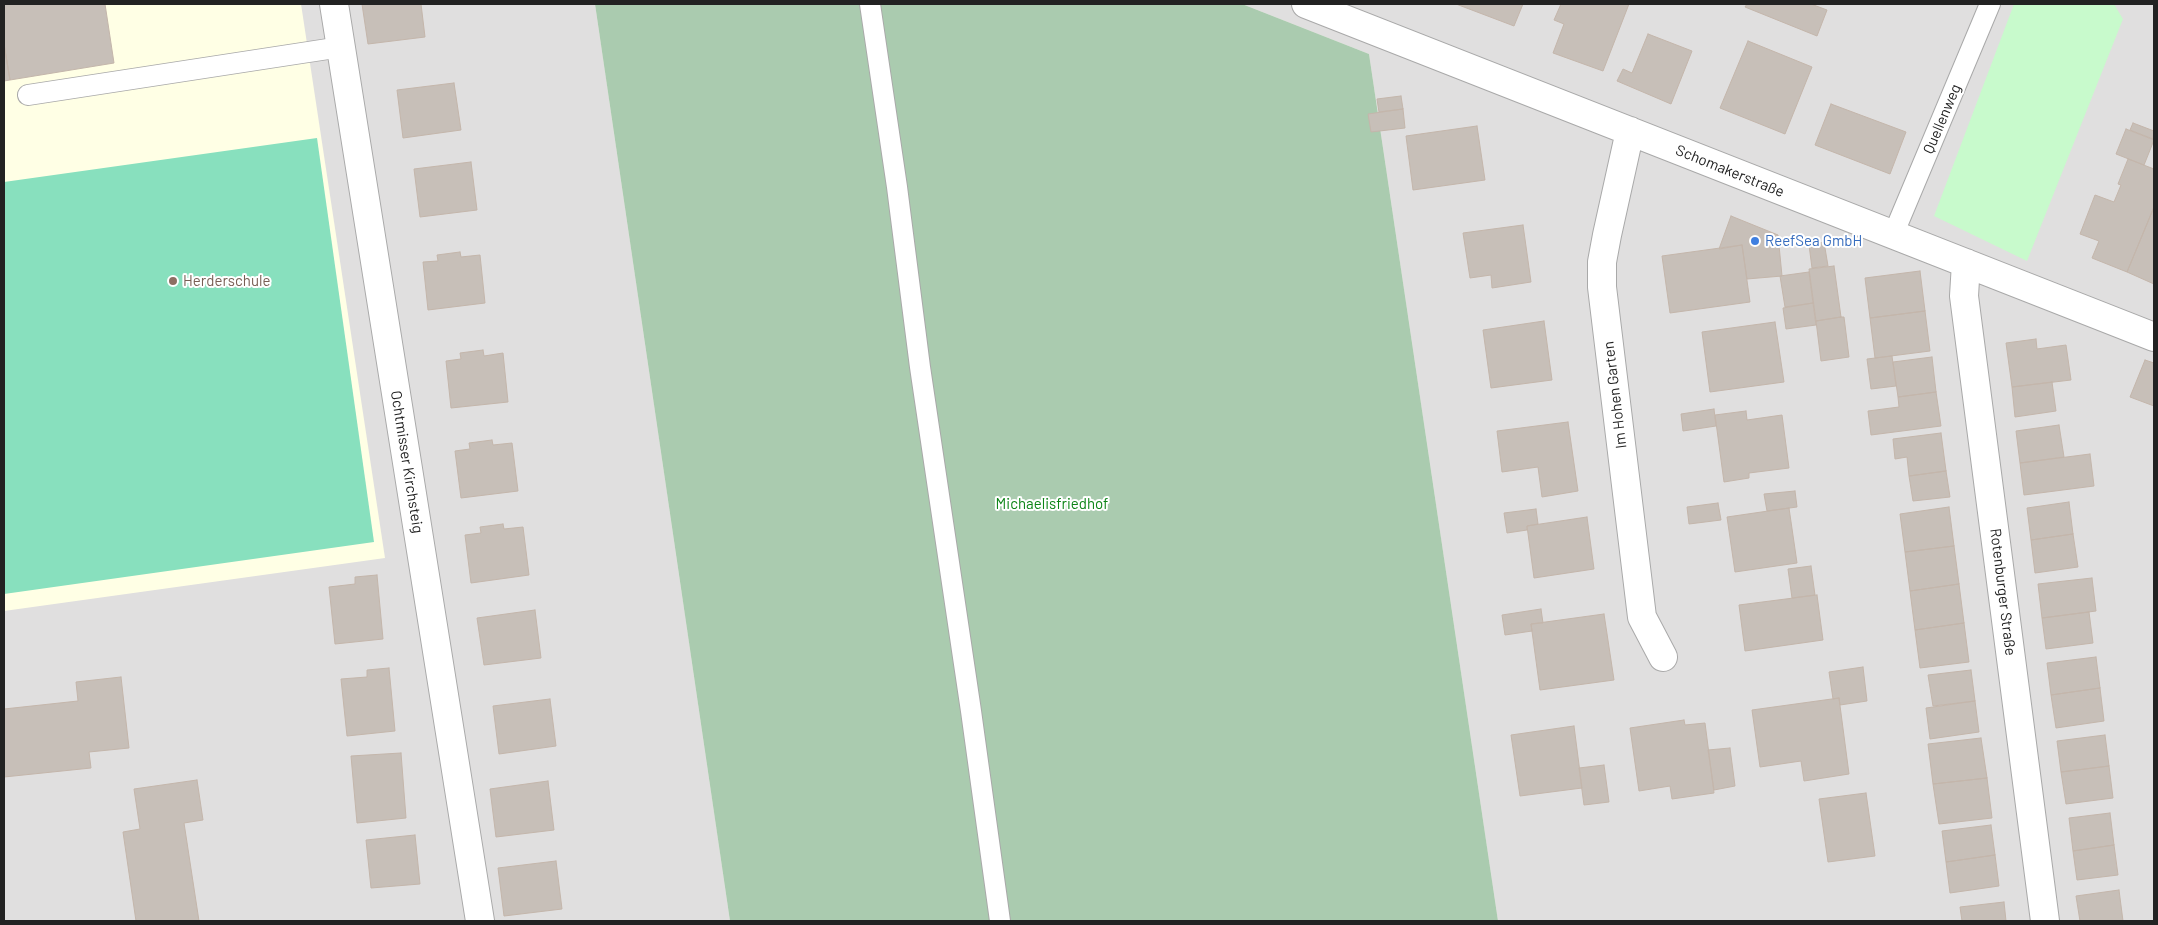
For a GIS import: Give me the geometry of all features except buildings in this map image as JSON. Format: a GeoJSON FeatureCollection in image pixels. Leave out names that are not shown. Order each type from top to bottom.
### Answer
{"type":"FeatureCollection","features":[{"type":"Feature","properties":{"kind":"street","name":"Ochtmisser Kirchsteig"},"geometry":{"type":"LineString","coordinates":[[334,4],[480,921]]}},
{"type":"Feature","properties":{"kind":"street","name":"Schomakerstraße"},"geometry":{"type":"LineString","coordinates":[[1306,4],[2154,338]]}},
{"type":"Feature","properties":{"kind":"street","name":"Im Hohen Garten"},"geometry":{"type":"LineString","coordinates":[[1630,131],[1605,244],[1602,262],[1602,287],[1642,617],[1663,656]]}},
{"type":"Feature","properties":{"kind":"street","name":"Rotenburger Straße"},"geometry":{"type":"LineString","coordinates":[[1966,264],[1964,296],[2045,921]]}},
{"type":"Feature","properties":{"kind":"lane"},"geometry":{"type":"LineString","coordinates":[[870,4],[1000,921]]}},
{"type":"Feature","properties":{"kind":"lane","name":"Quellenweg"},"geometry":{"type":"LineString","coordinates":[[1893,235],[1990,4]]}},
{"type":"Feature","properties":{"kind":"lane"},"geometry":{"type":"LineString","coordinates":[[28,95],[341,47]]}},
{"type":"Feature","properties":{"kind":"shaded area"},"geometry":{"type":"Polygon","coordinates":[[[4,4],[595,4],[730,921],[4,921],[4,4]]]}},
{"type":"Feature","properties":{"kind":"shaded area","name":"Herderschule"},"geometry":{"type":"Polygon","coordinates":[[[4,4],[301,4],[385,558],[4,611],[4,4]]]}},
{"type":"Feature","properties":{"kind":"shaded area"},"geometry":{"type":"Polygon","coordinates":[[[1242,4],[2154,4],[2154,921],[1498,921],[1369,54],[1242,4]]]}},
{"type":"Feature","properties":{"kind":"green space","name":"Michaelisfriedhof"},"geometry":{"type":"Polygon","coordinates":[[[595,4],[1242,4],[1369,54],[1498,921],[730,921],[595,4]]]}},
{"type":"Feature","properties":{"kind":"green space"},"geometry":{"type":"Polygon","coordinates":[[[2014,4],[2114,4],[2123,19],[2027,261],[1934,216],[2014,4]]]}},
{"type":"Feature","properties":{"kind":"green space","name":"Herderschule"},"geometry":{"type":"Polygon","coordinates":[[[317,138],[374,542],[4,594],[4,182],[317,138]]]}},
{"type":"Feature","properties":{"kind":"place","name":"ReefSea GmbH"},"geometry":{"type":"Point","coordinates":[1755,241]}},
{"type":"Feature","properties":{"kind":"place","name":"Herderschule"},"geometry":{"type":"Point","coordinates":[173,281]}}]}
